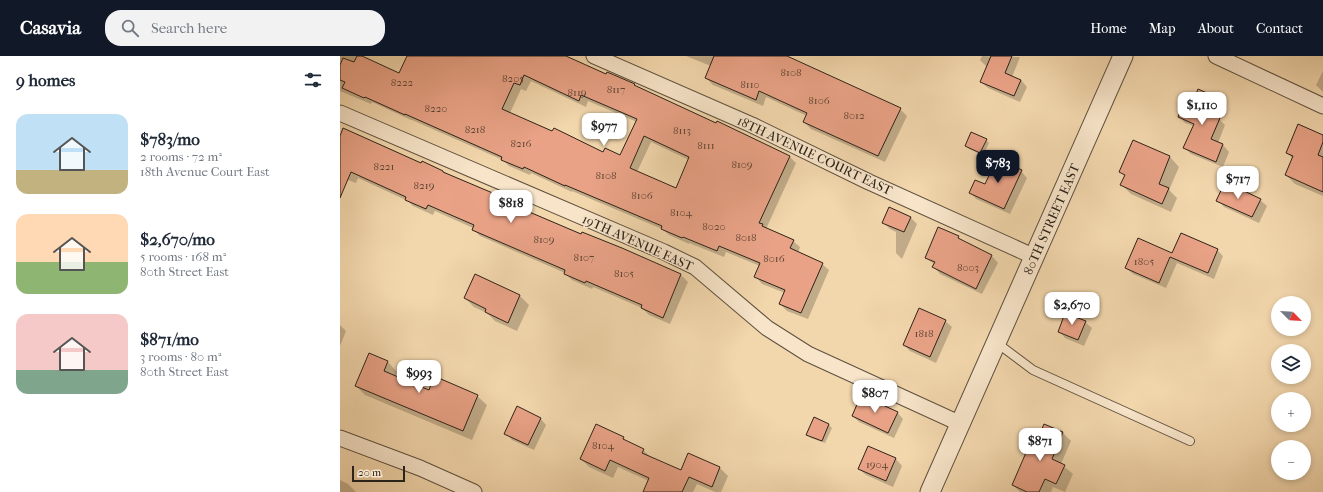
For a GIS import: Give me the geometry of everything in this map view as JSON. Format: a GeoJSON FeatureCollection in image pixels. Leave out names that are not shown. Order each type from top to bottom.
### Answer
{"type":"FeatureCollection","features":[{"type":"Feature","properties":{"kind":"street","name":"18TH AVENUE COURT EAST"},"geometry":{"type":"LineString","coordinates":[[594,56],[752,125],[869,182],[1035,257]]}},
{"type":"Feature","properties":{"kind":"street","name":"80TH STREET EAST"},"geometry":{"type":"LineString","coordinates":[[930,492],[1123,56]]}},
{"type":"Feature","properties":{"kind":"street"},"geometry":{"type":"LineString","coordinates":[[1216,56],[1323,106]]}},
{"type":"Feature","properties":{"kind":"street","name":"19TH AVENUE EAST"},"geometry":{"type":"LineString","coordinates":[[340,113],[664,252],[695,267],[767,328],[808,354],[961,424]]}},
{"type":"Feature","properties":{"kind":"street"},"geometry":{"type":"LineString","coordinates":[[340,438],[420,468],[474,492]]}},
{"type":"Feature","properties":{"kind":"lane"},"geometry":{"type":"LineString","coordinates":[[997,343],[1033,370],[1190,441]]}},
{"type":"Feature","properties":{"kind":"building"},"geometry":{"type":"Polygon","coordinates":[[[357,56],[362,56],[399,73],[407,56],[566,56],[606,74],[607,72],[635,84],[634,85],[716,123],[717,121],[790,156],[759,223],[763,224],[762,226],[794,240],[790,248],[823,263],[801,313],[779,304],[785,290],[754,277],[760,263],[719,246],[717,251],[683,237],[682,238],[661,229],[662,226],[565,186],[524,167],[523,169],[501,160],[502,157],[342,88],[345,82],[340,80],[340,65],[343,58],[354,62],[357,56]],[[524,75],[520,85],[514,83],[502,109],[552,131],[554,128],[603,152],[605,148],[620,155],[637,119],[581,95],[579,101],[524,75]],[[644,136],[630,168],[676,188],[689,157],[644,136]]]}},
{"type":"Feature","properties":{"kind":"building"},"geometry":{"type":"Polygon","coordinates":[[[714,56],[787,56],[901,108],[878,156],[803,122],[807,113],[759,91],[756,100],[705,78],[714,56]]]}},
{"type":"Feature","properties":{"kind":"building"},"geometry":{"type":"Polygon","coordinates":[[[991,56],[1012,56],[1005,73],[1021,80],[1014,96],[980,82],[991,56]]]}},
{"type":"Feature","properties":{"kind":"building"},"geometry":{"type":"Polygon","coordinates":[[[1198,89],[1218,98],[1211,114],[1220,118],[1211,139],[1223,144],[1216,162],[1183,148],[1194,124],[1178,117],[1185,100],[1192,103],[1198,89]]]}},
{"type":"Feature","properties":{"kind":"building"},"geometry":{"type":"Polygon","coordinates":[[[1298,124],[1323,135],[1323,142],[1318,155],[1323,157],[1323,192],[1285,175],[1293,156],[1286,153],[1298,124]]]}},
{"type":"Feature","properties":{"kind":"building"},"geometry":{"type":"Polygon","coordinates":[[[343,128],[521,205],[520,208],[581,234],[582,232],[622,248],[681,274],[663,318],[641,308],[642,305],[586,281],[585,283],[564,274],[565,270],[472,230],[474,225],[428,205],[426,209],[405,200],[406,197],[351,172],[340,198],[340,136],[343,128]]]}},
{"type":"Feature","properties":{"kind":"building"},"geometry":{"type":"Polygon","coordinates":[[[971,132],[987,139],[980,153],[965,146],[971,132]]]}},
{"type":"Feature","properties":{"kind":"building"},"geometry":{"type":"Polygon","coordinates":[[[1133,140],[1170,156],[1159,184],[1169,188],[1162,204],[1120,185],[1125,175],[1119,172],[1133,140]]]}},
{"type":"Feature","properties":{"kind":"building"},"geometry":{"type":"Polygon","coordinates":[[[997,159],[1022,170],[1004,209],[969,193],[975,180],[985,184],[997,159]]]}},
{"type":"Feature","properties":{"kind":"building"},"geometry":{"type":"Polygon","coordinates":[[[1225,182],[1261,199],[1252,217],[1216,201],[1225,182]]]}},
{"type":"Feature","properties":{"kind":"building"},"geometry":{"type":"Polygon","coordinates":[[[889,207],[911,217],[904,232],[882,223],[889,207]]]}},
{"type":"Feature","properties":{"kind":"building"},"geometry":{"type":"Polygon","coordinates":[[[938,227],[959,236],[958,238],[992,255],[976,289],[932,267],[935,262],[925,258],[938,227]]]}},
{"type":"Feature","properties":{"kind":"building"},"geometry":{"type":"Polygon","coordinates":[[[1181,233],[1218,249],[1208,273],[1170,257],[1159,283],[1125,268],[1138,238],[1172,253],[1181,233]]]}},
{"type":"Feature","properties":{"kind":"building"},"geometry":{"type":"Polygon","coordinates":[[[475,274],[520,295],[508,323],[485,312],[486,309],[464,298],[475,274]]]}},
{"type":"Feature","properties":{"kind":"building"},"geometry":{"type":"Polygon","coordinates":[[[919,308],[946,320],[930,357],[903,345],[919,308]]]}},
{"type":"Feature","properties":{"kind":"building"},"geometry":{"type":"Polygon","coordinates":[[[1065,313],[1086,321],[1078,340],[1058,332],[1065,313]]]}},
{"type":"Feature","properties":{"kind":"building"},"geometry":{"type":"Polygon","coordinates":[[[369,353],[388,361],[384,371],[429,390],[434,376],[478,395],[463,431],[355,386],[369,353]]]}},
{"type":"Feature","properties":{"kind":"building"},"geometry":{"type":"Polygon","coordinates":[[[861,395],[898,412],[888,433],[852,416],[861,395]]]}},
{"type":"Feature","properties":{"kind":"building"},"geometry":{"type":"Polygon","coordinates":[[[517,406],[541,418],[528,445],[504,434],[517,406]]]}},
{"type":"Feature","properties":{"kind":"building"},"geometry":{"type":"Polygon","coordinates":[[[814,417],[829,424],[822,441],[806,435],[814,417]]]}},
{"type":"Feature","properties":{"kind":"building"},"geometry":{"type":"Polygon","coordinates":[[[596,424],[624,437],[623,439],[644,449],[642,453],[681,470],[688,453],[720,467],[712,487],[689,477],[682,492],[643,492],[649,478],[610,460],[605,471],[580,459],[596,424]]]}},
{"type":"Feature","properties":{"kind":"building"},"geometry":{"type":"Polygon","coordinates":[[[1044,424],[1063,432],[1052,459],[1065,465],[1056,484],[1045,479],[1039,492],[1027,492],[1012,485],[1028,448],[1033,450],[1044,424]]]}},
{"type":"Feature","properties":{"kind":"building"},"geometry":{"type":"Polygon","coordinates":[[[868,446],[896,458],[886,481],[858,469],[868,446]]]}}]}
